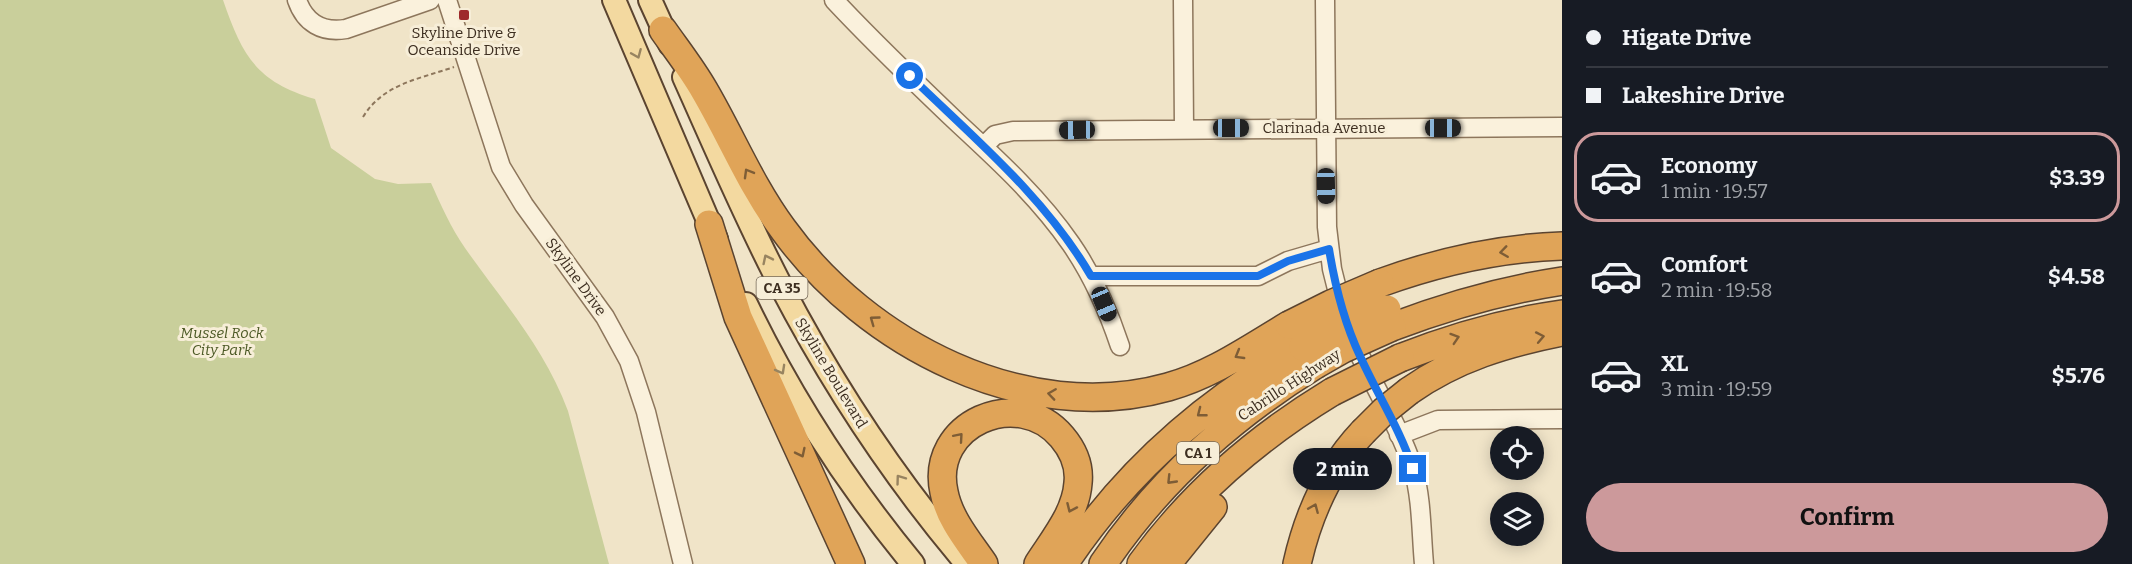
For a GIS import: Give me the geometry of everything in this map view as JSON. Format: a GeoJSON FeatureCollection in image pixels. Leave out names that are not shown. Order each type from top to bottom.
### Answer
{"type":"FeatureCollection","features":[{"type":"Feature","properties":{"kind":"highway"},"geometry":{"type":"LineString","coordinates":[[663,30],[704,90],[761,195],[797,248],[828,282],[863,312],[893,333],[937,358],[986,378],[1035,392],[1074,397],[1117,396],[1156,390],[1196,377],[1228,361],[1302,346]]}},
{"type":"Feature","properties":{"kind":"highway"},"geometry":{"type":"LineString","coordinates":[[709,224],[738,317],[851,564]]}},
{"type":"Feature","properties":{"kind":"highway"},"geometry":{"type":"LineString","coordinates":[[1064,564],[1113,498],[1167,443],[1235,388],[1302,346],[1331,304],[1380,283],[1427,268],[1483,255],[1562,246]]}},
{"type":"Feature","properties":{"kind":"highway","name":"Cabrillo Highway"},"geometry":{"type":"LineString","coordinates":[[1103,564],[1141,513],[1196,455],[1254,406],[1302,346],[1343,349],[1390,318],[1439,310],[1480,297],[1556,282]]}},
{"type":"Feature","properties":{"kind":"highway","name":"Cabrillo Highway"},"geometry":{"type":"LineString","coordinates":[[1141,564],[1175,522],[1211,484],[1263,438],[1332,392],[1400,358],[1440,343],[1489,327],[1562,314]]}},
{"type":"Feature","properties":{"kind":"highway"},"geometry":{"type":"LineString","coordinates":[[1297,564],[1305,532],[1321,494],[1342,458],[1384,411],[1409,391],[1452,364],[1514,342],[1562,332]]}},
{"type":"Feature","properties":{"kind":"highway"},"geometry":{"type":"LineString","coordinates":[[1167,564],[1205,515],[1306,408]]}},
{"type":"Feature","properties":{"kind":"highway"},"geometry":{"type":"LineString","coordinates":[[984,564],[949,507],[943,485],[943,468],[952,444],[965,429],[990,415],[1010,412],[1029,415],[1053,428],[1070,447],[1078,469],[1078,485],[1072,507],[1038,564]]}},
{"type":"Feature","properties":{"kind":"main road","name":"CA 35"},"geometry":{"type":"LineString","coordinates":[[614,0],[709,224],[752,317],[806,413],[849,481],[913,564]]}},
{"type":"Feature","properties":{"kind":"main road","name":"Skyline Boulevard"},"geometry":{"type":"LineString","coordinates":[[650,0],[765,255],[818,353],[893,471],[967,564]]}},
{"type":"Feature","properties":{"kind":"street"},"geometry":{"type":"LineString","coordinates":[[297,0],[306,18],[314,25],[335,31],[430,0]]}},
{"type":"Feature","properties":{"kind":"street","name":"Skyline Drive"},"geometry":{"type":"LineString","coordinates":[[447,0],[493,145],[512,187],[605,317],[629,361],[646,412],[683,564]]}},
{"type":"Feature","properties":{"kind":"street"},"geometry":{"type":"LineString","coordinates":[[834,0],[984,146],[1046,211],[1091,276],[1120,346]]}},
{"type":"Feature","properties":{"kind":"street"},"geometry":{"type":"LineString","coordinates":[[1183,0],[1184,128]]}},
{"type":"Feature","properties":{"kind":"street"},"geometry":{"type":"LineString","coordinates":[[1324,0],[1329,249],[1337,291],[1351,336],[1409,458],[1422,513],[1424,564]]}},
{"type":"Feature","properties":{"kind":"street","name":"Clarinada Avenue"},"geometry":{"type":"LineString","coordinates":[[984,146],[995,135],[1013,131],[1184,128],[1562,128]]}},
{"type":"Feature","properties":{"kind":"street"},"geometry":{"type":"LineString","coordinates":[[1091,276],[1258,276],[1288,261],[1329,249]]}},
{"type":"Feature","properties":{"kind":"street"},"geometry":{"type":"LineString","coordinates":[[1399,435],[1438,420],[1562,419]]}},
{"type":"Feature","properties":{"kind":"path"},"geometry":{"type":"LineString","coordinates":[[363,117],[371,104],[382,94],[468,63]]}},
{"type":"Feature","properties":{"kind":"green space","name":"Mussel Rock City Park"},"geometry":{"type":"Polygon","coordinates":[[[0,0],[223,0],[237,36],[254,64],[278,84],[315,99],[331,148],[375,179],[398,184],[431,183],[460,240],[522,326],[558,388],[568,411],[609,564],[0,564],[0,0]]]}},
{"type":"Feature","properties":{"kind":"place","name":"Skyline Drive & Oceanside Drive"},"geometry":{"type":"Point","coordinates":[464,15]}},
{"type":"Feature","properties":{"kind":"route"},"geometry":{"type":"LineString","coordinates":[[910,76],[1038,201],[1070,243],[1091,276],[1258,276],[1288,261],[1329,249],[1337,291],[1351,336],[1413,469]]}}]}
